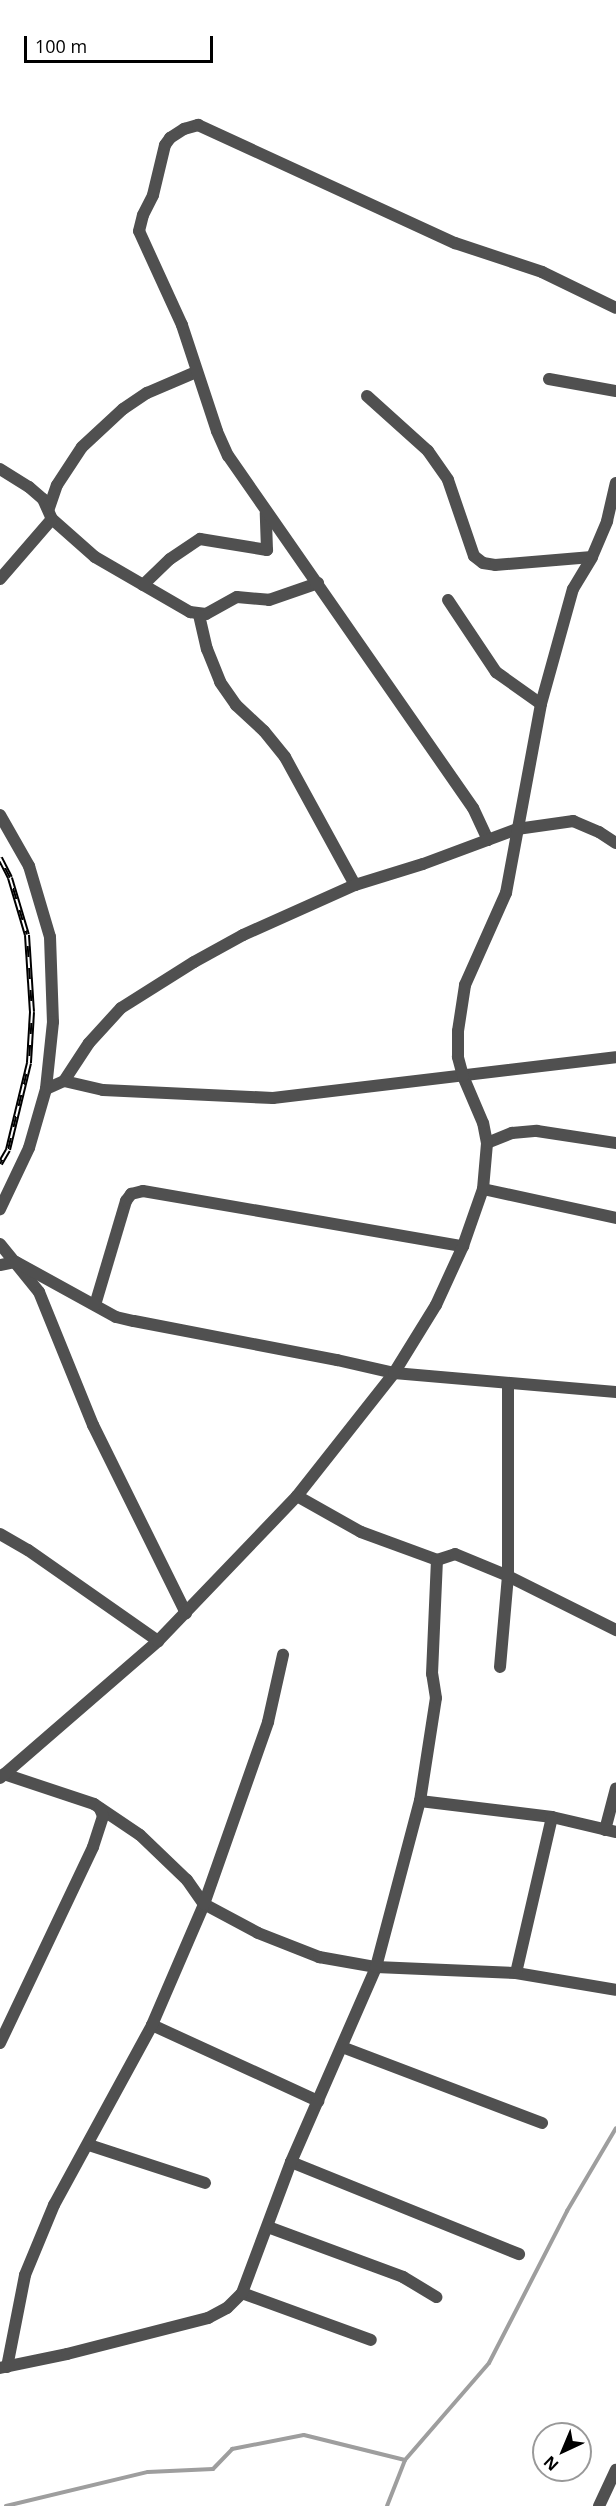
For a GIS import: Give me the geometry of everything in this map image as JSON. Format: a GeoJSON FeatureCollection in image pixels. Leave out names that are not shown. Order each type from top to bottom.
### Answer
{"type":"FeatureCollection","features":[{"type":"Feature","properties":{"kind":"street"},"geometry":{"type":"LineString","coordinates":[[488,840],[473,808],[228,456],[196,372],[182,324],[139,231],[143,215],[153,195],[165,145],[170,138],[194,124],[455,243],[542,272],[616,308]]}},
{"type":"Feature","properties":{"kind":"street"},"geometry":{"type":"LineString","coordinates":[[0,579],[50,513],[57,485],[82,447],[123,409],[147,393],[196,372]]}},
{"type":"Feature","properties":{"kind":"street"},"geometry":{"type":"LineString","coordinates":[[549,379],[616,391]]}},
{"type":"Feature","properties":{"kind":"street"},"geometry":{"type":"LineString","coordinates":[[367,396],[428,451],[448,480],[474,556],[483,563],[495,565],[592,557]]}},
{"type":"Feature","properties":{"kind":"street"},"geometry":{"type":"LineString","coordinates":[[0,469],[29,487],[65,533],[96,556],[143,585],[199,615],[207,649],[220,682],[237,705],[264,731],[285,757],[355,885]]}},
{"type":"Feature","properties":{"kind":"street"},"geometry":{"type":"LineString","coordinates":[[2,1776],[158,1641],[297,1496],[394,1373],[436,1305],[463,1245],[483,1189],[487,1143],[477,1107],[463,1076],[458,1057],[458,1031],[465,985],[506,893],[541,704],[573,589],[592,557],[607,521],[616,483]]}},
{"type":"Feature","properties":{"kind":"street"},"geometry":{"type":"LineString","coordinates":[[143,585],[170,559],[200,539],[267,550],[266,510]]}},
{"type":"Feature","properties":{"kind":"street"},"geometry":{"type":"LineString","coordinates":[[199,615],[237,597],[269,600],[318,583]]}},
{"type":"Feature","properties":{"kind":"street"},"geometry":{"type":"LineString","coordinates":[[448,600],[496,672],[541,704]]}},
{"type":"Feature","properties":{"kind":"street"},"geometry":{"type":"LineString","coordinates":[[0,815],[29,866],[50,937],[53,1022],[46,1089],[30,1148],[0,1209]]}},
{"type":"Feature","properties":{"kind":"street"},"geometry":{"type":"LineString","coordinates":[[46,1089],[64,1081],[89,1043],[121,1008],[194,962],[243,935],[355,885],[517,829],[573,821],[599,831],[616,843]]}},
{"type":"Feature","properties":{"kind":"street"},"geometry":{"type":"LineString","coordinates":[[64,1081],[103,1090],[273,1098],[616,1057]]}},
{"type":"Feature","properties":{"kind":"street"},"geometry":{"type":"LineString","coordinates":[[487,1143],[512,1133],[537,1131],[616,1143]]}},
{"type":"Feature","properties":{"kind":"street"},"geometry":{"type":"LineString","coordinates":[[483,1189],[616,1218]]}},
{"type":"Feature","properties":{"kind":"street"},"geometry":{"type":"LineString","coordinates":[[95,1305],[126,1201],[131,1194],[143,1191],[463,1245]]}},
{"type":"Feature","properties":{"kind":"street"},"geometry":{"type":"LineString","coordinates":[[0,1244],[39,1292],[93,1425],[186,1613]]}},
{"type":"Feature","properties":{"kind":"street"},"geometry":{"type":"LineString","coordinates":[[0,1265],[15,1262],[116,1317],[134,1322],[394,1373],[616,1392]]}},
{"type":"Feature","properties":{"kind":"street"},"geometry":{"type":"LineString","coordinates":[[500,1667],[508,1576],[508,1384]]}},
{"type":"Feature","properties":{"kind":"street"},"geometry":{"type":"LineString","coordinates":[[297,1496],[361,1532],[437,1560],[455,1554],[508,1576],[616,1630]]}},
{"type":"Feature","properties":{"kind":"street"},"geometry":{"type":"LineString","coordinates":[[0,1534],[28,1550],[158,1641]]}},
{"type":"Feature","properties":{"kind":"street"},"geometry":{"type":"LineString","coordinates":[[284,1655],[268,1722],[204,1904],[152,2025],[89,2145],[54,2205],[25,2275],[3,2368],[208,2318],[227,2308],[242,2293],[291,2163],[376,1967],[420,1801],[436,1698],[432,1674],[437,1560]]}},
{"type":"Feature","properties":{"kind":"street"},"geometry":{"type":"LineString","coordinates":[[2,1776],[94,1804],[140,1836],[187,1880],[204,1904],[258,1933],[319,1957],[376,1967],[516,1973],[616,1990]]}},
{"type":"Feature","properties":{"kind":"street"},"geometry":{"type":"LineString","coordinates":[[420,1801],[552,1817],[611,1831],[616,1788]]}},
{"type":"Feature","properties":{"kind":"street"},"geometry":{"type":"LineString","coordinates":[[0,2043],[93,1847],[103,1816],[100,1809]]}},
{"type":"Feature","properties":{"kind":"street"},"geometry":{"type":"LineString","coordinates":[[516,1973],[552,1817]]}},
{"type":"Feature","properties":{"kind":"street"},"geometry":{"type":"LineString","coordinates":[[152,2025],[318,2101]]}},
{"type":"Feature","properties":{"kind":"street"},"geometry":{"type":"LineString","coordinates":[[342,2047],[542,2123]]}},
{"type":"Feature","properties":{"kind":"street"},"geometry":{"type":"LineString","coordinates":[[89,2145],[205,2183]]}},
{"type":"Feature","properties":{"kind":"street"},"geometry":{"type":"LineString","coordinates":[[291,2163],[519,2254]]}},
{"type":"Feature","properties":{"kind":"street"},"geometry":{"type":"LineString","coordinates":[[268,2227],[403,2277],[436,2297]]}},
{"type":"Feature","properties":{"kind":"street"},"geometry":{"type":"LineString","coordinates":[[242,2293],[371,2340]]}},
{"type":"Feature","properties":{"kind":"street"},"geometry":{"type":"LineString","coordinates":[[599,2506],[616,2470]]}},
{"type":"Feature","properties":{"kind":"waterway"},"geometry":{"type":"LineString","coordinates":[[387,2506],[405,2460],[489,2363],[567,2211],[616,2128]]}},
{"type":"Feature","properties":{"kind":"waterway"},"geometry":{"type":"LineString","coordinates":[[6,2506],[148,2472],[213,2469],[232,2449],[304,2435],[405,2460]]}},
{"type":"Feature","properties":{"kind":"railway"},"geometry":{"type":"LineString","coordinates":[[0,858],[10,878],[27,935],[32,1012],[29,1063],[8,1150],[0,1164]]}}]}
